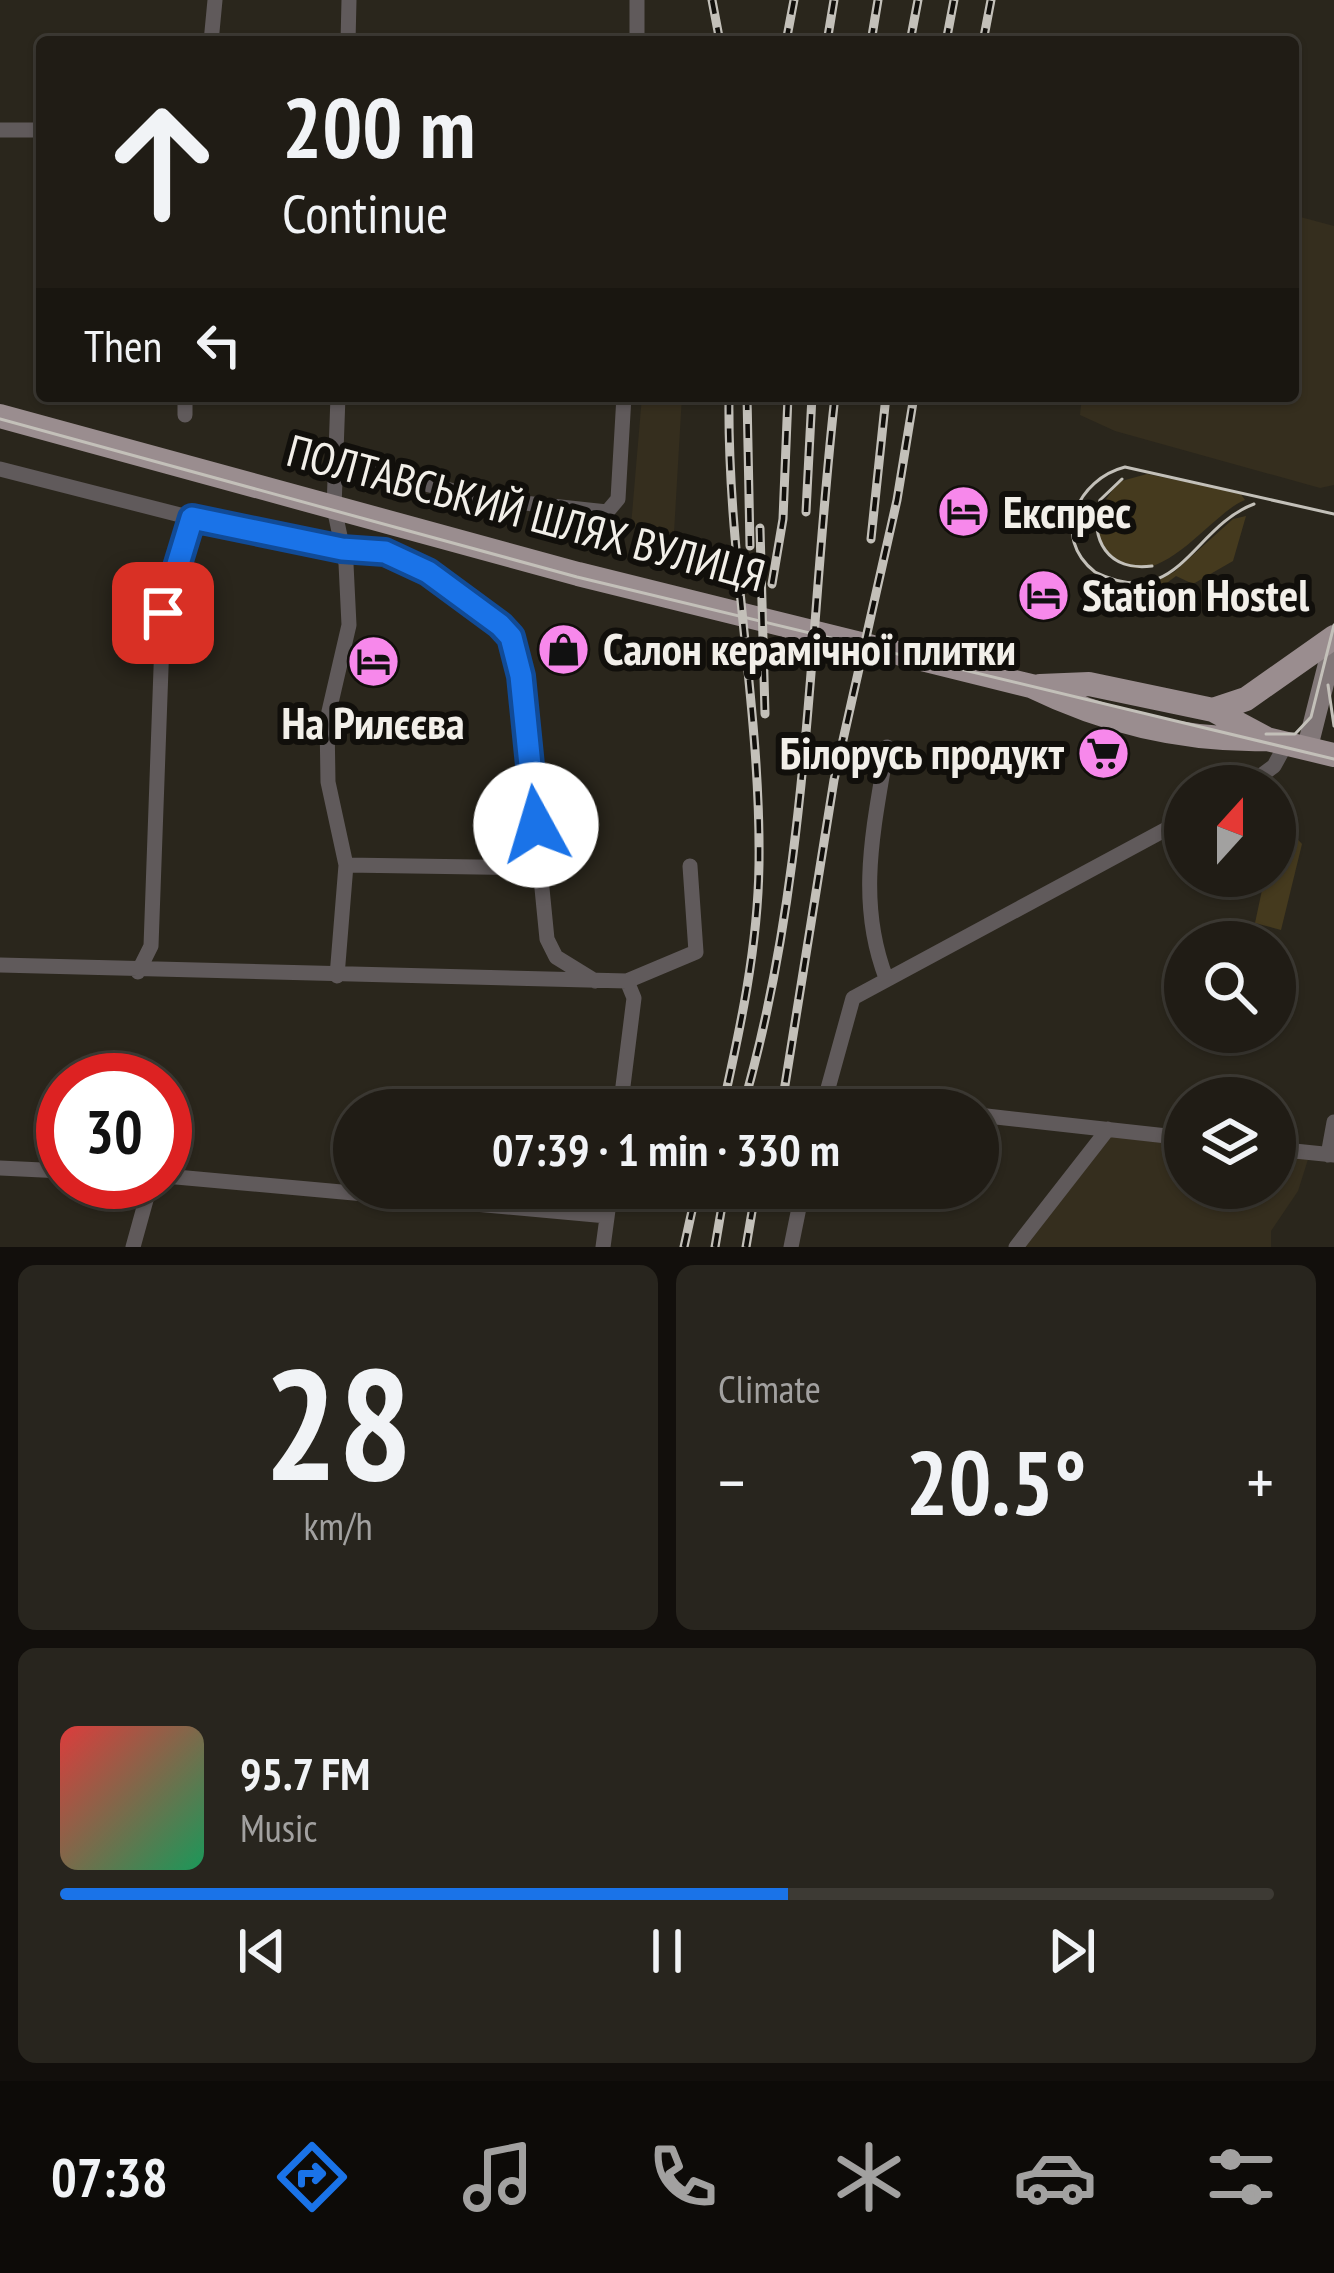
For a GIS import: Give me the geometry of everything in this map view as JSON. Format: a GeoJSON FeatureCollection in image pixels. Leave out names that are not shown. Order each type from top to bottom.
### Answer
{"type":"FeatureCollection","features":[{"type":"Feature","properties":{"kind":"main road","name":"ПОЛТАВСЬКИЙ ШЛЯХ ВУЛИЦЯ"},"geometry":{"type":"LineString","coordinates":[[0,416],[657,593],[1031,686],[1083,712],[1196,739],[1287,744],[1334,755]]}},
{"type":"Feature","properties":{"kind":"main road"},"geometry":{"type":"LineString","coordinates":[[1214,710],[1246,699],[1334,639]]}},
{"type":"Feature","properties":{"kind":"main road"},"geometry":{"type":"LineString","coordinates":[[1287,744],[1334,639]]}},
{"type":"Feature","properties":{"kind":"main road","name":"ПОЛТАВСЬКИЙ ШЛЯХ ВУЛИЦЯ"},"geometry":{"type":"LineString","coordinates":[[1031,686],[1089,685],[1214,710],[1287,744]]}},
{"type":"Feature","properties":{"kind":"street"},"geometry":{"type":"LineString","coordinates":[[212,36],[215,0]]}},
{"type":"Feature","properties":{"kind":"street"},"geometry":{"type":"LineString","coordinates":[[348,36],[349,0]]}},
{"type":"Feature","properties":{"kind":"street"},"geometry":{"type":"LineString","coordinates":[[637,0],[637,36]]}},
{"type":"Feature","properties":{"kind":"street"},"geometry":{"type":"LineString","coordinates":[[0,130],[36,130]]}},
{"type":"Feature","properties":{"kind":"street"},"geometry":{"type":"LineString","coordinates":[[185,402],[185,415]]}},
{"type":"Feature","properties":{"kind":"street"},"geometry":{"type":"LineString","coordinates":[[337,976],[346,865],[328,782],[327,720],[349,625],[334,506],[338,402]]}},
{"type":"Feature","properties":{"kind":"street"},"geometry":{"type":"LineString","coordinates":[[337,463],[488,499],[607,512],[618,499],[624,402]]}},
{"type":"Feature","properties":{"kind":"street"},"geometry":{"type":"LineString","coordinates":[[0,469],[192,518],[342,549],[385,552],[415,566],[511,637],[521,676],[548,939],[556,957],[595,981]]}},
{"type":"Feature","properties":{"kind":"street"},"geometry":{"type":"LineString","coordinates":[[138,972],[152,946],[163,613],[192,518]]}},
{"type":"Feature","properties":{"kind":"street"},"geometry":{"type":"LineString","coordinates":[[1275,765],[1287,744]]}},
{"type":"Feature","properties":{"kind":"street"},"geometry":{"type":"LineString","coordinates":[[886,978],[876,952],[866,879],[887,747]]}},
{"type":"Feature","properties":{"kind":"street"},"geometry":{"type":"LineString","coordinates":[[828,1089],[853,998],[1164,830]]}},
{"type":"Feature","properties":{"kind":"street"},"geometry":{"type":"LineString","coordinates":[[346,865],[540,868]]}},
{"type":"Feature","properties":{"kind":"street"},"geometry":{"type":"LineString","coordinates":[[0,965],[627,981],[696,952],[690,866]]}},
{"type":"Feature","properties":{"kind":"street"},"geometry":{"type":"LineString","coordinates":[[623,1089],[634,998],[627,981]]}},
{"type":"Feature","properties":{"kind":"street"},"geometry":{"type":"LineString","coordinates":[[999,1116],[1164,1136]]}},
{"type":"Feature","properties":{"kind":"street"},"geometry":{"type":"LineString","coordinates":[[1296,1151],[1331,1155],[1334,1122]]}},
{"type":"Feature","properties":{"kind":"street"},"geometry":{"type":"LineString","coordinates":[[1016,1247],[1108,1129]]}},
{"type":"Feature","properties":{"kind":"street"},"geometry":{"type":"LineString","coordinates":[[0,1168],[36,1170]]}},
{"type":"Feature","properties":{"kind":"street"},"geometry":{"type":"LineString","coordinates":[[192,1178],[607,1216]]}},
{"type":"Feature","properties":{"kind":"street"},"geometry":{"type":"LineString","coordinates":[[133,1247],[144,1209]]}},
{"type":"Feature","properties":{"kind":"street"},"geometry":{"type":"LineString","coordinates":[[603,1247],[608,1209]]}},
{"type":"Feature","properties":{"kind":"street"},"geometry":{"type":"LineString","coordinates":[[791,1247],[798,1209]]}},
{"type":"Feature","properties":{"kind":"shaded area"},"geometry":{"type":"Polygon","coordinates":[[[1299,217],[1334,226],[1334,485],[1320,488],[1115,431],[1080,415],[1081,402],[1299,402],[1299,217]]]}},
{"type":"Feature","properties":{"kind":"shaded area"},"geometry":{"type":"Polygon","coordinates":[[[641,402],[682,402],[674,533],[631,526],[641,402]]]}},
{"type":"Feature","properties":{"kind":"shaded area"},"geometry":{"type":"Polygon","coordinates":[[[1147,474],[1240,493],[1245,500],[1163,562],[1145,568],[1127,566],[1103,545],[1098,511],[1118,482],[1147,474]]]}},
{"type":"Feature","properties":{"kind":"shaded area"},"geometry":{"type":"Polygon","coordinates":[[[1246,516],[1233,561],[1193,584],[1176,576],[1159,589],[1144,586],[1174,572],[1233,519],[1246,516]]]}},
{"type":"Feature","properties":{"kind":"shaded area"},"geometry":{"type":"Polygon","coordinates":[[[1296,837],[1302,844],[1296,869],[1296,837]]]}},
{"type":"Feature","properties":{"kind":"shaded area"},"geometry":{"type":"Polygon","coordinates":[[[1261,897],[1289,897],[1283,921],[1255,921],[1261,897]]]}},
{"type":"Feature","properties":{"kind":"shaded area"},"geometry":{"type":"Polygon","coordinates":[[[1108,1129],[1164,1136],[1164,1209],[1286,1209],[1271,1231],[1271,1247],[1016,1247],[1108,1129]]]}},
{"type":"Feature","properties":{"kind":"shaded area"},"geometry":{"type":"Polygon","coordinates":[[[1296,1151],[1310,1153],[1296,1194],[1296,1151]]]}},
{"type":"Feature","properties":{"kind":"tram line"},"geometry":{"type":"LineString","coordinates":[[0,419],[577,577],[1334,759]]}},
{"type":"Feature","properties":{"kind":"tram line"},"geometry":{"type":"LineString","coordinates":[[1254,504],[1233,515],[1166,575],[1146,582],[1123,582],[1095,572],[1074,543],[1072,527],[1083,496],[1108,474],[1125,467],[1334,514]]}},
{"type":"Feature","properties":{"kind":"tram line"},"geometry":{"type":"LineString","coordinates":[[1122,479],[1100,500],[1100,540],[1124,564],[1152,566]]}},
{"type":"Feature","properties":{"kind":"tram line"},"geometry":{"type":"LineString","coordinates":[[1266,734],[1295,734],[1311,717],[1334,625]]}},
{"type":"Feature","properties":{"kind":"tram line"},"geometry":{"type":"LineString","coordinates":[[1328,685],[1334,726]]}},
{"type":"Feature","properties":{"kind":"railway"},"geometry":{"type":"LineString","coordinates":[[712,0],[719,36]]}},
{"type":"Feature","properties":{"kind":"railway"},"geometry":{"type":"LineString","coordinates":[[787,36],[794,0]]}},
{"type":"Feature","properties":{"kind":"railway"},"geometry":{"type":"LineString","coordinates":[[828,36],[834,0]]}},
{"type":"Feature","properties":{"kind":"railway"},"geometry":{"type":"LineString","coordinates":[[872,36],[878,0]]}},
{"type":"Feature","properties":{"kind":"railway"},"geometry":{"type":"LineString","coordinates":[[911,36],[918,0]]}},
{"type":"Feature","properties":{"kind":"railway"},"geometry":{"type":"LineString","coordinates":[[947,36],[954,0]]}},
{"type":"Feature","properties":{"kind":"railway"},"geometry":{"type":"LineString","coordinates":[[984,36],[991,0]]}},
{"type":"Feature","properties":{"kind":"railway"},"geometry":{"type":"LineString","coordinates":[[726,1089],[752,957],[759,864],[729,402]]}},
{"type":"Feature","properties":{"kind":"railway"},"geometry":{"type":"LineString","coordinates":[[747,402],[750,546]]}},
{"type":"Feature","properties":{"kind":"railway"},"geometry":{"type":"LineString","coordinates":[[772,584],[783,519],[788,402]]}},
{"type":"Feature","properties":{"kind":"railway"},"geometry":{"type":"LineString","coordinates":[[806,512],[812,402]]}},
{"type":"Feature","properties":{"kind":"railway"},"geometry":{"type":"LineString","coordinates":[[747,1089],[764,1023],[794,845],[834,402]]}},
{"type":"Feature","properties":{"kind":"railway"},"geometry":{"type":"LineString","coordinates":[[871,539],[885,402]]}},
{"type":"Feature","properties":{"kind":"railway"},"geometry":{"type":"LineString","coordinates":[[784,1089],[834,780],[897,500],[913,402]]}},
{"type":"Feature","properties":{"kind":"railway"},"geometry":{"type":"LineString","coordinates":[[760,528],[765,714]]}},
{"type":"Feature","properties":{"kind":"railway"},"geometry":{"type":"LineString","coordinates":[[684,1247],[692,1209]]}},
{"type":"Feature","properties":{"kind":"railway"},"geometry":{"type":"LineString","coordinates":[[715,1247],[721,1209]]}},
{"type":"Feature","properties":{"kind":"railway"},"geometry":{"type":"LineString","coordinates":[[746,1247],[752,1209]]}},
{"type":"Feature","properties":{"kind":"place","name":"Експрес"},"geometry":{"type":"Point","coordinates":[964,512]}},
{"type":"Feature","properties":{"kind":"place","name":"Station Hostel"},"geometry":{"type":"Point","coordinates":[1043,595]}},
{"type":"Feature","properties":{"kind":"place","name":"Салон керамічної плитки"},"geometry":{"type":"Point","coordinates":[564,649]}},
{"type":"Feature","properties":{"kind":"place","name":"На Рилєєва"},"geometry":{"type":"Point","coordinates":[373,662]}},
{"type":"Feature","properties":{"kind":"place","name":"Білорусь продукт"},"geometry":{"type":"Point","coordinates":[1103,753]}},
{"type":"Feature","properties":{"kind":"route"},"geometry":{"type":"LineString","coordinates":[[163,613],[174,564],[192,518],[342,549],[385,552],[428,572],[511,637],[521,676],[536,825]]}}]}
